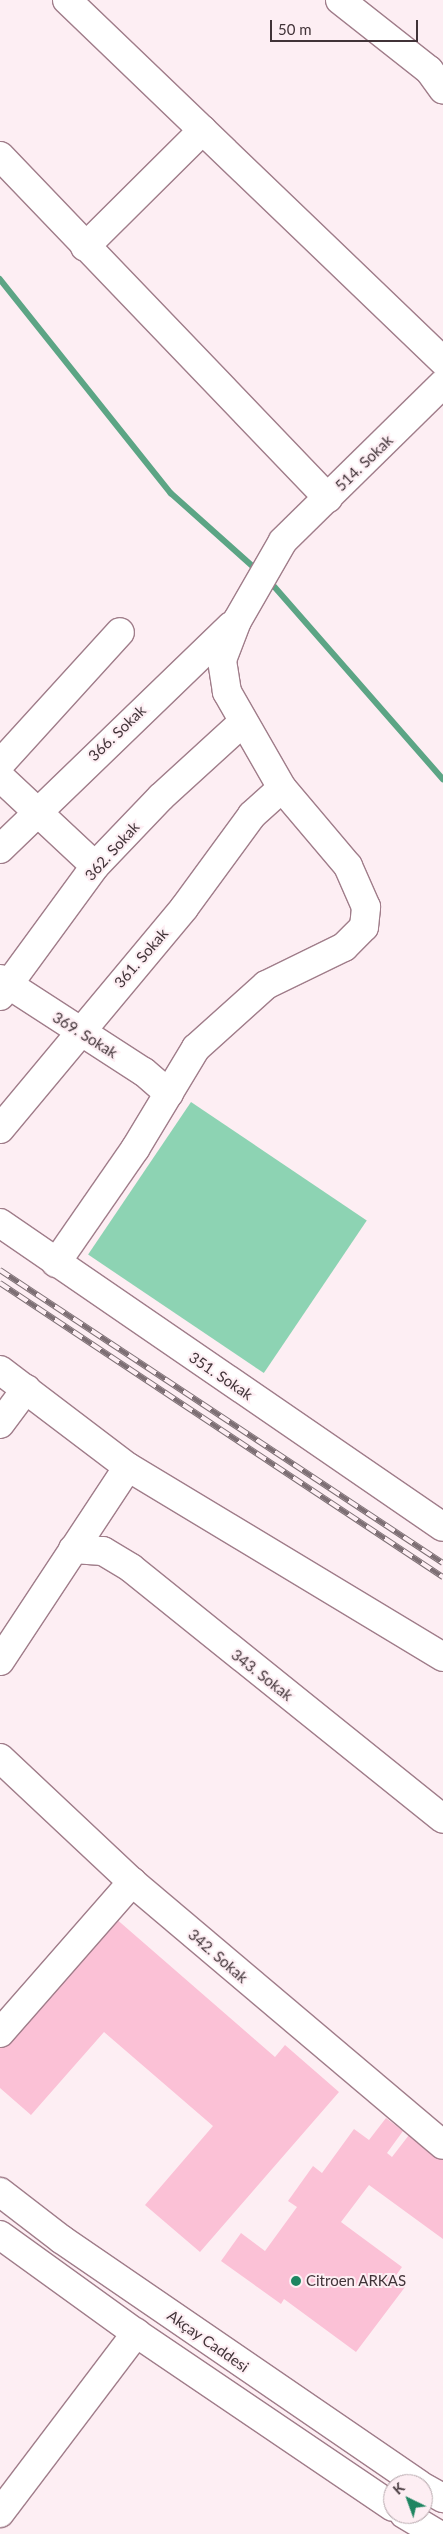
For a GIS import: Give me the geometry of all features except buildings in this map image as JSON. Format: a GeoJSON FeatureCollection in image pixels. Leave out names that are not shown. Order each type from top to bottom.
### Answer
{"type":"FeatureCollection","features":[{"type":"Feature","properties":{"kind":"main road"},"geometry":{"type":"LineString","coordinates":[[67,0],[443,361]]}},
{"type":"Feature","properties":{"kind":"main road"},"geometry":{"type":"LineString","coordinates":[[340,0],[429,70],[443,89]]}},
{"type":"Feature","properties":{"kind":"main road"},"geometry":{"type":"LineString","coordinates":[[85,247],[203,130]]}},
{"type":"Feature","properties":{"kind":"main road"},"geometry":{"type":"LineString","coordinates":[[0,156],[85,247],[328,498]]}},
{"type":"Feature","properties":{"kind":"main road","name":"514. Sokak"},"geometry":{"type":"LineString","coordinates":[[237,621],[283,541],[443,384]]}},
{"type":"Feature","properties":{"kind":"main road"},"geometry":{"type":"LineString","coordinates":[[56,1263],[169,1094],[196,1048],[231,1013],[266,985],[344,948],[364,927],[366,907],[348,866],[282,788],[227,692],[222,660],[237,621]]}},
{"type":"Feature","properties":{"kind":"main road","name":"366. Sokak"},"geometry":{"type":"LineString","coordinates":[[0,849],[34,813],[237,621]]}},
{"type":"Feature","properties":{"kind":"main road"},"geometry":{"type":"LineString","coordinates":[[0,764],[120,632]]}},
{"type":"Feature","properties":{"kind":"main road","name":"362. Sokak"},"geometry":{"type":"LineString","coordinates":[[3,987],[95,866],[161,797],[243,722]]}},
{"type":"Feature","properties":{"kind":"main road"},"geometry":{"type":"LineString","coordinates":[[0,776],[34,813],[95,866]]}},
{"type":"Feature","properties":{"kind":"main road","name":"361. Sokak"},"geometry":{"type":"LineString","coordinates":[[0,1129],[78,1032],[184,908],[252,815],[282,788]]}},
{"type":"Feature","properties":{"kind":"main road","name":"369. Sokak"},"geometry":{"type":"LineString","coordinates":[[3,987],[144,1072],[169,1094]]}},
{"type":"Feature","properties":{"kind":"main road","name":"351. Sokak"},"geometry":{"type":"LineString","coordinates":[[0,1224],[443,1527]]}},
{"type":"Feature","properties":{"kind":"main road"},"geometry":{"type":"LineString","coordinates":[[0,1424],[9,1380],[128,1467],[443,1657]]}},
{"type":"Feature","properties":{"kind":"main road"},"geometry":{"type":"LineString","coordinates":[[0,1660],[128,1467]]}},
{"type":"Feature","properties":{"kind":"main road","name":"343. Sokak"},"geometry":{"type":"LineString","coordinates":[[74,1549],[103,1551],[131,1568],[443,1819]]}},
{"type":"Feature","properties":{"kind":"main road","name":"342. Sokak"},"geometry":{"type":"LineString","coordinates":[[0,1758],[132,1882],[443,2144]]}},
{"type":"Feature","properties":{"kind":"main road"},"geometry":{"type":"LineString","coordinates":[[0,2033],[132,1882]]}},
{"type":"Feature","properties":{"kind":"main road"},"geometry":{"type":"LineString","coordinates":[[0,2177],[41,2225]]}},
{"type":"Feature","properties":{"kind":"main road","name":"Akçay Caddesi"},"geometry":{"type":"LineString","coordinates":[[0,2192],[41,2225],[404,2474]]}},
{"type":"Feature","properties":{"kind":"main road"},"geometry":{"type":"LineString","coordinates":[[6,2242],[136,2333],[383,2500]]}},
{"type":"Feature","properties":{"kind":"main road"},"geometry":{"type":"LineString","coordinates":[[0,2514],[136,2333]]}},
{"type":"Feature","properties":{"kind":"main road"},"geometry":{"type":"LineString","coordinates":[[420,2524],[436,2534]]}},
{"type":"Feature","properties":{"kind":"green space"},"geometry":{"type":"Polygon","coordinates":[[[191,1102],[367,1221],[264,1373],[88,1255],[191,1102]]]}},
{"type":"Feature","properties":{"kind":"waterway"},"geometry":{"type":"LineString","coordinates":[[0,279],[171,493],[257,570]]}},
{"type":"Feature","properties":{"kind":"waterway"},"geometry":{"type":"LineString","coordinates":[[268,579],[443,779]]}},
{"type":"Feature","properties":{"kind":"railway"},"geometry":{"type":"LineString","coordinates":[[0,1270],[443,1563]]}},
{"type":"Feature","properties":{"kind":"railway"},"geometry":{"type":"LineString","coordinates":[[0,1283],[443,1577]]}},
{"type":"Feature","properties":{"kind":"place","name":"Citroen ARKAS"},"geometry":{"type":"Point","coordinates":[296,2281]}}]}
